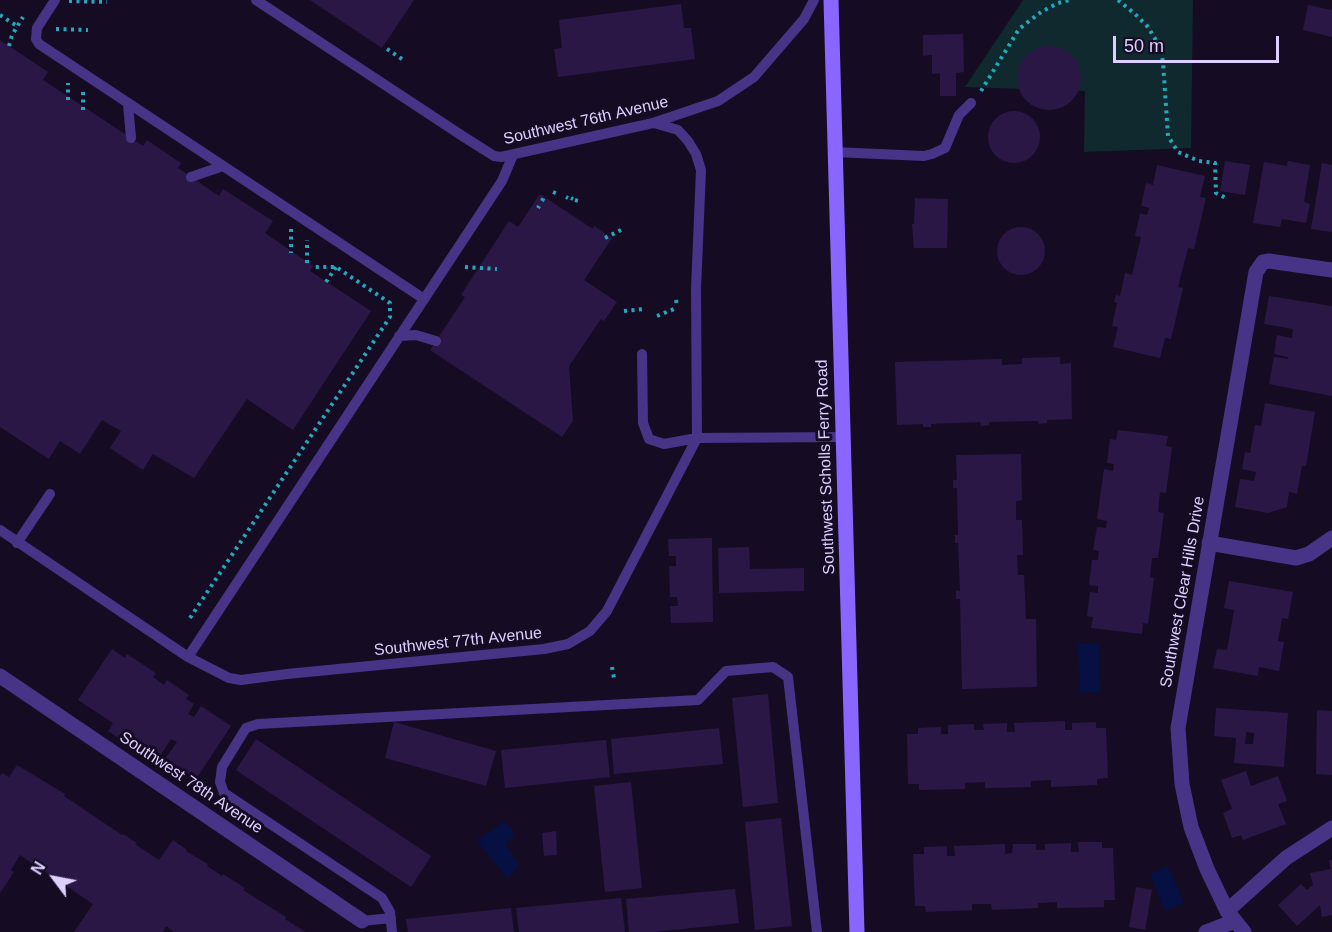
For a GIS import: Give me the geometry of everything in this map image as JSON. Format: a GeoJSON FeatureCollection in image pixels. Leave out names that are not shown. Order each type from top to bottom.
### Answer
{"type":"FeatureCollection","features":[{"type":"Feature","properties":{"kind":"main road","name":"Southwest Scholls Ferry Road"},"geometry":{"type":"LineString","coordinates":[[831,0],[834,152],[845,437],[857,932]]}},
{"type":"Feature","properties":{"kind":"street","name":"Southwest Clear Hills Drive"},"geometry":{"type":"LineString","coordinates":[[1235,921],[1207,868],[1191,827],[1182,784],[1178,728],[1256,272],[1263,262],[1275,261],[1332,270]]}},
{"type":"Feature","properties":{"kind":"street"},"geometry":{"type":"LineString","coordinates":[[1209,543],[1296,558],[1309,554],[1332,538]]}},
{"type":"Feature","properties":{"kind":"street","name":"Southwest 78th Avenue"},"geometry":{"type":"LineString","coordinates":[[0,676],[362,921]]}},
{"type":"Feature","properties":{"kind":"street"},"geometry":{"type":"LineString","coordinates":[[1206,932],[1235,921],[1286,858],[1332,828]]}},
{"type":"Feature","properties":{"kind":"lane","name":"Southwest 76th Avenue"},"geometry":{"type":"LineString","coordinates":[[256,0],[494,156],[501,157],[653,123],[718,101],[754,76],[804,19],[814,0]]}},
{"type":"Feature","properties":{"kind":"lane"},"geometry":{"type":"LineString","coordinates":[[55,1],[37,28],[36,39],[39,44],[424,299]]}},
{"type":"Feature","properties":{"kind":"lane"},"geometry":{"type":"LineString","coordinates":[[834,152],[924,156],[932,154],[945,148],[959,115],[971,103]]}},
{"type":"Feature","properties":{"kind":"lane"},"geometry":{"type":"LineString","coordinates":[[128,104],[131,138]]}},
{"type":"Feature","properties":{"kind":"lane"},"geometry":{"type":"LineString","coordinates":[[653,123],[678,130],[696,154],[701,170],[696,289],[697,438]]}},
{"type":"Feature","properties":{"kind":"lane"},"geometry":{"type":"LineString","coordinates":[[188,657],[502,181],[513,154]]}},
{"type":"Feature","properties":{"kind":"lane"},"geometry":{"type":"LineString","coordinates":[[191,177],[223,166]]}},
{"type":"Feature","properties":{"kind":"lane"},"geometry":{"type":"LineString","coordinates":[[399,336],[416,335],[435,341]]}},
{"type":"Feature","properties":{"kind":"lane"},"geometry":{"type":"LineString","coordinates":[[642,354],[643,423],[649,439],[664,444],[697,438],[845,437]]}},
{"type":"Feature","properties":{"kind":"lane","name":"Southwest 77th Avenue"},"geometry":{"type":"LineString","coordinates":[[0,530],[188,657],[229,678],[241,680],[544,649],[568,644],[590,631],[607,611],[697,438]]}},
{"type":"Feature","properties":{"kind":"lane"},"geometry":{"type":"LineString","coordinates":[[17,543],[50,494]]}},
{"type":"Feature","properties":{"kind":"lane"},"geometry":{"type":"LineString","coordinates":[[392,932],[390,912],[382,898],[224,793],[220,782],[222,766],[246,728],[258,724],[698,700],[726,671],[773,667],[788,677],[817,932]]}},
{"type":"Feature","properties":{"kind":"lane"},"geometry":{"type":"LineString","coordinates":[[362,921],[390,918]]}},
{"type":"Feature","properties":{"kind":"path"},"geometry":{"type":"LineString","coordinates":[[971,103],[985,86],[1019,29],[1041,12],[1058,3],[1070,0]]}},
{"type":"Feature","properties":{"kind":"path"},"geometry":{"type":"LineString","coordinates":[[1118,0],[1148,27],[1160,47],[1168,136],[1178,152],[1199,161],[1215,163],[1216,193],[1226,198]]}},
{"type":"Feature","properties":{"kind":"path"},"geometry":{"type":"LineString","coordinates":[[55,1],[107,2]]}},
{"type":"Feature","properties":{"kind":"path"},"geometry":{"type":"LineString","coordinates":[[9,46],[17,26],[28,9]]}},
{"type":"Feature","properties":{"kind":"path"},"geometry":{"type":"LineString","coordinates":[[0,15],[17,26]]}},
{"type":"Feature","properties":{"kind":"path"},"geometry":{"type":"LineString","coordinates":[[55,29],[88,30]]}},
{"type":"Feature","properties":{"kind":"path"},"geometry":{"type":"LineString","coordinates":[[387,49],[402,59]]}},
{"type":"Feature","properties":{"kind":"path"},"geometry":{"type":"LineString","coordinates":[[68,78],[68,100]]}},
{"type":"Feature","properties":{"kind":"path"},"geometry":{"type":"LineString","coordinates":[[83,89],[83,110]]}},
{"type":"Feature","properties":{"kind":"path"},"geometry":{"type":"LineString","coordinates":[[571,198],[582,202]]}},
{"type":"Feature","properties":{"kind":"path"},"geometry":{"type":"LineString","coordinates":[[291,228],[291,253]]}},
{"type":"Feature","properties":{"kind":"path"},"geometry":{"type":"LineString","coordinates":[[605,238],[621,230]]}},
{"type":"Feature","properties":{"kind":"path"},"geometry":{"type":"LineString","coordinates":[[307,238],[307,263]]}},
{"type":"Feature","properties":{"kind":"path"},"geometry":{"type":"LineString","coordinates":[[190,618],[390,317],[390,303],[336,267],[313,267]]}},
{"type":"Feature","properties":{"kind":"path"},"geometry":{"type":"LineString","coordinates":[[326,282],[336,267]]}},
{"type":"Feature","properties":{"kind":"path"},"geometry":{"type":"LineString","coordinates":[[465,267],[497,269]]}},
{"type":"Feature","properties":{"kind":"path"},"geometry":{"type":"LineString","coordinates":[[657,315],[676,305]]}},
{"type":"Feature","properties":{"kind":"path"},"geometry":{"type":"LineString","coordinates":[[624,311],[644,309]]}},
{"type":"Feature","properties":{"kind":"path"},"geometry":{"type":"LineString","coordinates":[[612,667],[614,678]]}},
{"type":"Feature","properties":{"kind":"green space"},"geometry":{"type":"Polygon","coordinates":[[[1023,0],[1193,0],[1191,148],[1084,152],[1085,91],[965,87],[1023,0]]]}},
{"type":"Feature","properties":{"kind":"shaded area"},"geometry":{"type":"Polygon","coordinates":[[[1099,643],[1100,692],[1080,693],[1078,644],[1099,643]]]}},
{"type":"Feature","properties":{"kind":"shaded area"},"geometry":{"type":"Polygon","coordinates":[[[505,821],[515,834],[506,844],[519,867],[507,878],[477,841],[505,821]]]}},
{"type":"Feature","properties":{"kind":"shaded area"},"geometry":{"type":"Polygon","coordinates":[[[1168,866],[1184,903],[1165,911],[1150,874],[1168,866]]]}},
{"type":"Feature","properties":{"kind":"building"},"geometry":{"type":"Polygon","coordinates":[[[310,0],[414,0],[382,48],[310,0]]]}},
{"type":"Feature","properties":{"kind":"building"},"geometry":{"type":"Polygon","coordinates":[[[681,4],[684,28],[691,28],[695,59],[558,77],[554,49],[562,48],[559,20],[681,4]]]}},
{"type":"Feature","properties":{"kind":"building"},"geometry":{"type":"Polygon","coordinates":[[[1308,5],[1332,10],[1332,37],[1303,30],[1308,5]]]}},
{"type":"Feature","properties":{"kind":"building"},"geometry":{"type":"Polygon","coordinates":[[[963,34],[964,72],[956,73],[956,96],[940,96],[940,73],[932,74],[932,55],[923,56],[923,35],[963,34]]]}},
{"type":"Feature","properties":{"kind":"building"},"geometry":{"type":"Polygon","coordinates":[[[0,40],[48,72],[43,80],[143,146],[147,140],[181,163],[178,168],[219,196],[223,189],[273,221],[265,233],[313,266],[310,271],[371,311],[293,430],[247,399],[194,478],[153,454],[143,470],[110,448],[121,431],[102,420],[80,454],[60,441],[49,459],[0,427],[0,40]]]}},
{"type":"Feature","properties":{"kind":"building"},"geometry":{"type":"Polygon","coordinates":[[[1049,46],[1067,52],[1075,60],[1081,78],[1075,96],[1067,104],[1049,110],[1031,104],[1023,96],[1017,78],[1023,60],[1031,52],[1049,46]]]}},
{"type":"Feature","properties":{"kind":"building"},"geometry":{"type":"Polygon","coordinates":[[[1014,111],[1024,113],[1032,119],[1038,127],[1040,137],[1038,147],[1032,155],[1024,161],[1014,163],[1004,161],[996,155],[990,147],[988,137],[990,127],[996,119],[1004,113],[1014,111]]]}},
{"type":"Feature","properties":{"kind":"building"},"geometry":{"type":"Polygon","coordinates":[[[1225,161],[1250,165],[1245,195],[1220,191],[1225,161]]]}},
{"type":"Feature","properties":{"kind":"building"},"geometry":{"type":"Polygon","coordinates":[[[1288,161],[1310,165],[1304,202],[1310,204],[1306,223],[1282,219],[1280,227],[1253,223],[1264,162],[1287,166],[1288,161]]]}},
{"type":"Feature","properties":{"kind":"building"},"geometry":{"type":"Polygon","coordinates":[[[1322,163],[1332,165],[1332,232],[1311,229],[1322,163]]]}},
{"type":"Feature","properties":{"kind":"building"},"geometry":{"type":"Polygon","coordinates":[[[1157,165],[1205,176],[1200,197],[1206,198],[1194,249],[1188,248],[1178,287],[1183,288],[1171,339],[1165,338],[1160,358],[1113,347],[1118,327],[1112,326],[1117,303],[1114,302],[1116,295],[1120,296],[1125,273],[1132,275],[1141,237],[1135,236],[1140,213],[1147,215],[1149,208],[1141,206],[1146,183],[1153,185],[1157,165]]]}},
{"type":"Feature","properties":{"kind":"building"},"geometry":{"type":"Polygon","coordinates":[[[540,194],[593,229],[594,226],[612,238],[584,280],[617,302],[604,321],[601,319],[569,366],[573,421],[562,437],[430,350],[465,297],[461,295],[509,221],[518,227],[540,194]]]}},
{"type":"Feature","properties":{"kind":"building"},"geometry":{"type":"Polygon","coordinates":[[[915,198],[948,199],[947,248],[914,248],[912,224],[914,224],[915,198]]]}},
{"type":"Feature","properties":{"kind":"building"},"geometry":{"type":"Polygon","coordinates":[[[1016,227],[1026,227],[1038,234],[1045,246],[1045,256],[1038,268],[1026,275],[1016,275],[1001,264],[997,256],[997,246],[1008,231],[1016,227]]]}},
{"type":"Feature","properties":{"kind":"building"},"geometry":{"type":"Polygon","coordinates":[[[1269,296],[1332,306],[1332,396],[1269,384],[1274,357],[1288,359],[1288,357],[1274,354],[1277,335],[1292,338],[1293,329],[1264,324],[1269,296]]]}},
{"type":"Feature","properties":{"kind":"building"},"geometry":{"type":"Polygon","coordinates":[[[1060,357],[1060,364],[1071,363],[1072,419],[1047,420],[1047,423],[1038,424],[1038,421],[989,422],[989,425],[981,426],[980,422],[931,424],[931,427],[923,427],[923,424],[897,425],[895,362],[1002,359],[1002,365],[1022,364],[1022,358],[1060,357]]]}},
{"type":"Feature","properties":{"kind":"building"},"geometry":{"type":"Polygon","coordinates":[[[1265,403],[1315,412],[1306,466],[1302,466],[1297,494],[1289,492],[1287,507],[1268,513],[1235,507],[1240,479],[1254,481],[1256,472],[1242,469],[1245,452],[1250,453],[1255,425],[1261,426],[1265,403]]]}},
{"type":"Feature","properties":{"kind":"building"},"geometry":{"type":"Polygon","coordinates":[[[1118,430],[1168,436],[1166,446],[1172,447],[1166,493],[1160,492],[1158,512],[1164,513],[1158,558],[1152,558],[1150,577],[1154,578],[1148,624],[1143,623],[1142,634],[1091,628],[1093,617],[1087,616],[1090,592],[1098,593],[1098,586],[1089,585],[1092,560],[1098,560],[1099,551],[1093,550],[1097,527],[1106,528],[1107,521],[1097,519],[1104,469],[1113,471],[1114,464],[1107,463],[1110,439],[1116,440],[1118,430]]]}},
{"type":"Feature","properties":{"kind":"building"},"geometry":{"type":"Polygon","coordinates":[[[1021,454],[1022,500],[1016,501],[1016,520],[1022,520],[1023,555],[1017,555],[1018,575],[1024,575],[1026,619],[1036,619],[1037,687],[962,689],[960,599],[956,599],[956,590],[960,591],[958,543],[955,543],[955,535],[958,535],[957,488],[953,488],[953,480],[957,480],[956,455],[1021,454]]]}},
{"type":"Feature","properties":{"kind":"building"},"geometry":{"type":"Polygon","coordinates":[[[712,538],[713,622],[671,623],[670,606],[678,606],[677,597],[670,597],[669,566],[676,566],[676,556],[669,556],[668,539],[712,538]]]}},
{"type":"Feature","properties":{"kind":"building"},"geometry":{"type":"Polygon","coordinates":[[[749,547],[750,569],[804,568],[804,591],[719,593],[718,548],[749,547]]]}},
{"type":"Feature","properties":{"kind":"building"},"geometry":{"type":"Polygon","coordinates":[[[1229,581],[1293,592],[1288,619],[1282,618],[1278,641],[1284,642],[1279,671],[1259,667],[1258,676],[1213,668],[1217,649],[1227,650],[1234,610],[1224,608],[1229,581]]]}},
{"type":"Feature","properties":{"kind":"building"},"geometry":{"type":"Polygon","coordinates":[[[112,649],[125,658],[127,654],[156,673],[153,677],[164,685],[167,680],[189,695],[186,699],[194,704],[188,714],[194,717],[201,706],[231,726],[196,779],[165,759],[177,742],[171,739],[161,755],[132,736],[128,744],[108,731],[113,723],[78,700],[112,649]]]}},
{"type":"Feature","properties":{"kind":"building"},"geometry":{"type":"Polygon","coordinates":[[[768,694],[778,803],[743,807],[732,698],[768,694]]]}},
{"type":"Feature","properties":{"kind":"building"},"geometry":{"type":"Polygon","coordinates":[[[1216,708],[1288,713],[1284,767],[1234,763],[1236,738],[1214,736],[1216,708]],[[1246,732],[1245,744],[1253,744],[1254,733],[1246,732]]]}},
{"type":"Feature","properties":{"kind":"building"},"geometry":{"type":"Polygon","coordinates":[[[1317,710],[1332,711],[1332,775],[1316,774],[1317,710]]]}},
{"type":"Feature","properties":{"kind":"building"},"geometry":{"type":"Polygon","coordinates":[[[1065,721],[1065,730],[1072,730],[1072,723],[1096,722],[1096,728],[1106,728],[1108,778],[1097,779],[1097,785],[1051,787],[1051,780],[1031,781],[1031,787],[985,788],[985,782],[965,783],[965,789],[919,790],[919,784],[908,784],[907,734],[918,734],[918,728],[941,727],[941,734],[948,734],[948,725],[974,724],[974,730],[984,730],[983,724],[1007,723],[1007,732],[1015,732],[1014,723],[1065,721]]]}},
{"type":"Feature","properties":{"kind":"building"},"geometry":{"type":"Polygon","coordinates":[[[394,722],[496,751],[486,786],[385,758],[394,722]]]}},
{"type":"Feature","properties":{"kind":"building"},"geometry":{"type":"Polygon","coordinates":[[[719,728],[723,764],[614,774],[611,739],[719,728]]]}},
{"type":"Feature","properties":{"kind":"building"},"geometry":{"type":"Polygon","coordinates":[[[256,739],[431,856],[411,887],[236,770],[256,739]]]}},
{"type":"Feature","properties":{"kind":"building"},"geometry":{"type":"Polygon","coordinates":[[[606,740],[610,777],[505,788],[501,750],[606,740]]]}},
{"type":"Feature","properties":{"kind":"building"},"geometry":{"type":"Polygon","coordinates":[[[17,765],[65,794],[64,796],[137,843],[135,844],[159,860],[173,840],[208,864],[207,866],[245,888],[243,890],[305,932],[174,932],[166,926],[163,932],[74,932],[93,904],[20,855],[11,870],[14,872],[0,893],[0,776],[2,773],[9,777],[17,765]]]}},
{"type":"Feature","properties":{"kind":"building"},"geometry":{"type":"Polygon","coordinates":[[[1246,771],[1251,786],[1278,776],[1287,801],[1278,804],[1286,824],[1243,840],[1241,835],[1232,838],[1223,813],[1232,809],[1221,780],[1246,771]]]}},
{"type":"Feature","properties":{"kind":"building"},"geometry":{"type":"Polygon","coordinates":[[[631,782],[642,888],[605,892],[594,786],[631,782]]]}},
{"type":"Feature","properties":{"kind":"building"},"geometry":{"type":"Polygon","coordinates":[[[781,818],[792,926],[755,930],[745,822],[781,818]]]}},
{"type":"Feature","properties":{"kind":"building"},"geometry":{"type":"Polygon","coordinates":[[[556,831],[557,855],[544,856],[542,833],[556,831]]]}},
{"type":"Feature","properties":{"kind":"building"},"geometry":{"type":"Polygon","coordinates":[[[1078,842],[1102,842],[1102,848],[1113,848],[1115,900],[1104,900],[1104,907],[1057,908],[1057,902],[1038,903],[1038,908],[992,910],[991,904],[972,904],[972,910],[926,912],[925,906],[915,906],[913,854],[924,854],[924,847],[947,846],[947,856],[955,856],[954,846],[1005,844],[1005,854],[1012,853],[1013,844],[1036,844],[1036,850],[1045,850],[1045,844],[1071,843],[1071,852],[1079,852],[1078,842]]]}},
{"type":"Feature","properties":{"kind":"building"},"geometry":{"type":"Polygon","coordinates":[[[1329,860],[1332,860],[1332,915],[1322,917],[1320,905],[1297,926],[1278,905],[1301,884],[1307,890],[1313,885],[1310,873],[1331,869],[1329,860]]]}},
{"type":"Feature","properties":{"kind":"building"},"geometry":{"type":"Polygon","coordinates":[[[1136,887],[1152,890],[1145,930],[1129,927],[1136,887]]]}},
{"type":"Feature","properties":{"kind":"building"},"geometry":{"type":"Polygon","coordinates":[[[735,889],[739,923],[654,932],[629,932],[626,899],[735,889]]]}},
{"type":"Feature","properties":{"kind":"building"},"geometry":{"type":"Polygon","coordinates":[[[621,898],[625,932],[519,932],[516,908],[621,898]]]}},
{"type":"Feature","properties":{"kind":"building"},"geometry":{"type":"Polygon","coordinates":[[[511,908],[514,932],[408,932],[406,919],[511,908]]]}}]}
